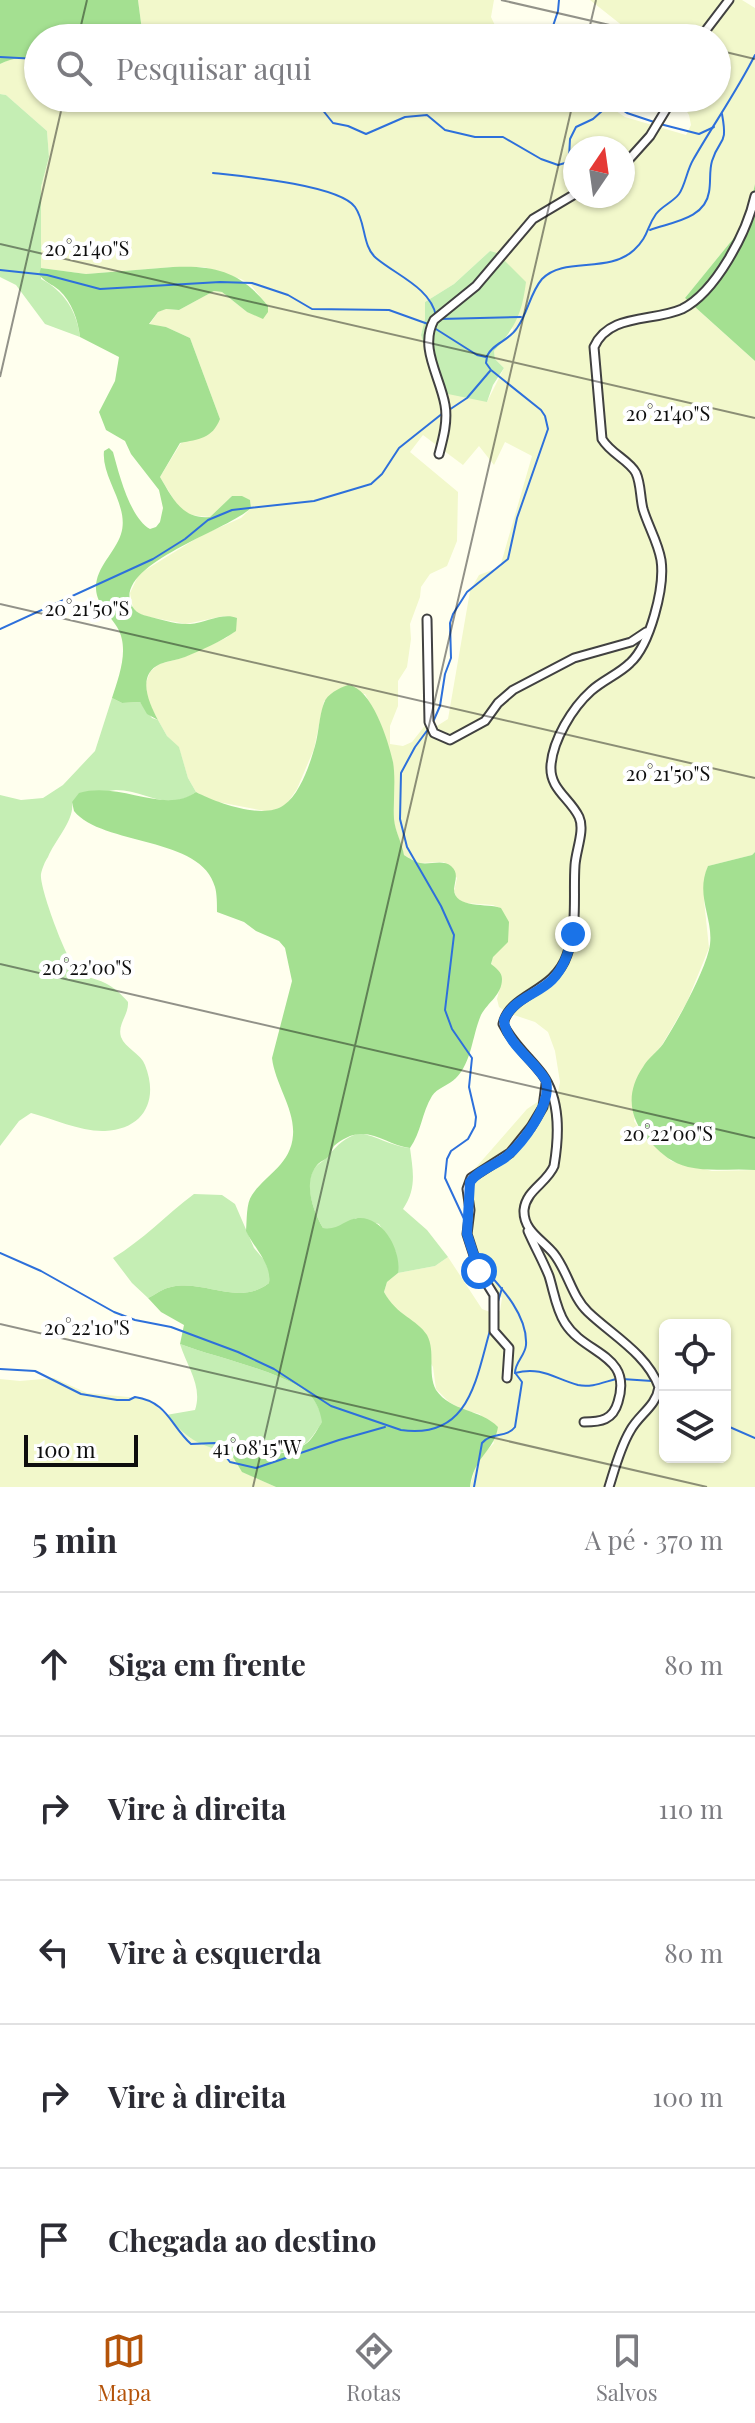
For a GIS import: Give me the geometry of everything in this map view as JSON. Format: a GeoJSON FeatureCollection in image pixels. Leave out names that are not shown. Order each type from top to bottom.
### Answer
{"type":"FeatureCollection","features":[{"type":"Feature","properties":{"kind":"street"},"geometry":{"type":"LineString","coordinates":[[711,24],[729,0]]}},
{"type":"Feature","properties":{"kind":"street"},"geometry":{"type":"LineString","coordinates":[[635,153],[665,112]]}},
{"type":"Feature","properties":{"kind":"street"},"geometry":{"type":"LineString","coordinates":[[584,1422],[606,1419],[614,1413],[620,1396],[619,1375],[613,1362],[581,1341],[563,1320],[527,1225],[524,1213],[527,1201],[552,1172],[556,1158],[557,1122],[546,1082],[503,1024],[506,1014],[518,1001],[555,977],[567,956],[573,934],[575,865],[581,823],[552,781],[552,756],[557,741],[585,698],[632,662],[647,631],[660,589],[661,557],[644,513],[637,476],[629,465],[608,450],[602,439],[594,347],[598,339],[613,327],[629,320],[675,311],[696,300],[711,284],[739,239],[755,196]]}},
{"type":"Feature","properties":{"kind":"street"},"geometry":{"type":"LineString","coordinates":[[439,454],[446,410],[428,347],[430,327],[434,320],[476,286],[533,219],[563,201]]}},
{"type":"Feature","properties":{"kind":"street"},"geometry":{"type":"LineString","coordinates":[[427,619],[429,722],[434,733],[450,740],[485,721],[498,703],[513,690],[574,658],[631,642],[647,631]]}},
{"type":"Feature","properties":{"kind":"street"},"geometry":{"type":"LineString","coordinates":[[507,1378],[509,1348],[494,1331],[494,1295],[479,1271],[467,1234],[470,1210],[467,1189],[471,1178],[505,1157],[531,1127],[543,1107],[546,1082]]}},
{"type":"Feature","properties":{"kind":"street"},"geometry":{"type":"LineString","coordinates":[[527,1225],[556,1256],[582,1306],[615,1333],[642,1362],[659,1387],[655,1401],[633,1425],[626,1438],[609,1487]]}},
{"type":"Feature","properties":{"kind":"green space"},"geometry":{"type":"Polygon","coordinates":[[[0,0],[138,0],[141,24],[24,24],[24,59],[0,64],[0,0]]]}},
{"type":"Feature","properties":{"kind":"green space"},"geometry":{"type":"Polygon","coordinates":[[[138,0],[494,0],[491,17],[494,24],[141,24],[138,0]]]}},
{"type":"Feature","properties":{"kind":"green space"},"geometry":{"type":"Polygon","coordinates":[[[590,0],[742,0],[755,8],[755,184],[746,223],[685,298],[755,361],[755,852],[708,866],[704,900],[709,948],[687,1002],[662,1045],[643,1067],[634,1121],[646,1138],[671,1161],[712,1171],[755,1170],[755,1487],[470,1487],[477,1461],[494,1443],[480,1414],[463,1410],[436,1389],[433,1367],[403,1316],[392,1306],[384,1292],[387,1282],[398,1273],[435,1266],[448,1257],[482,1309],[500,1311],[502,1298],[478,1261],[466,1222],[466,1188],[471,1173],[527,1109],[542,1099],[550,1104],[556,1103],[560,1082],[555,1051],[548,1032],[535,1022],[499,1007],[497,999],[502,979],[491,965],[502,909],[457,899],[454,891],[457,878],[444,862],[418,863],[404,855],[394,823],[393,763],[380,722],[365,694],[324,701],[314,749],[297,789],[286,805],[270,812],[213,801],[196,792],[188,778],[179,748],[167,736],[147,698],[146,683],[150,672],[159,664],[182,658],[226,638],[235,631],[237,618],[224,616],[186,624],[149,617],[133,608],[130,593],[139,574],[202,535],[241,518],[251,508],[250,500],[232,496],[210,517],[189,515],[179,508],[160,477],[181,443],[220,419],[190,338],[166,327],[149,325],[158,312],[179,310],[214,291],[222,292],[247,312],[268,306],[250,284],[204,267],[86,274],[41,268],[41,187],[49,157],[47,131],[25,112],[618,112],[686,135],[691,125],[687,112],[731,112],[731,24],[620,24],[590,0]],[[490,251],[454,284],[425,302],[421,335],[431,365],[487,402],[504,368],[495,359],[494,351],[513,330],[490,251]],[[423,435],[410,452],[458,492],[457,541],[447,566],[430,574],[421,587],[410,624],[407,667],[398,681],[398,706],[390,726],[390,744],[403,746],[412,742],[427,723],[437,726],[448,719],[470,591],[479,575],[500,567],[532,456],[505,442],[494,465],[479,446],[463,465],[423,435]]]}},
{"type":"Feature","properties":{"kind":"green space"},"geometry":{"type":"Polygon","coordinates":[[[15,57],[24,59],[24,111],[6,95],[0,94],[0,64],[15,57]]]}},
{"type":"Feature","properties":{"kind":"green space"},"geometry":{"type":"Polygon","coordinates":[[[0,94],[6,95],[47,131],[49,157],[41,187],[41,279],[56,289],[68,303],[80,337],[45,324],[16,285],[0,277],[0,94]]]}},
{"type":"Feature","properties":{"kind":"green space"},"geometry":{"type":"Polygon","coordinates":[[[755,184],[755,361],[685,298],[746,223],[755,184]]]}},
{"type":"Feature","properties":{"kind":"green space"},"geometry":{"type":"Polygon","coordinates":[[[490,251],[497,253],[526,282],[516,320],[494,351],[495,359],[504,368],[487,402],[448,394],[435,380],[421,335],[425,302],[454,284],[490,251]]]}},
{"type":"Feature","properties":{"kind":"green space"},"geometry":{"type":"Polygon","coordinates":[[[173,267],[215,269],[237,278],[258,294],[268,306],[268,312],[263,319],[247,312],[222,292],[214,291],[179,310],[158,312],[149,324],[166,327],[190,338],[220,419],[209,434],[180,443],[160,477],[179,506],[192,515],[210,517],[232,496],[250,500],[251,508],[158,560],[142,573],[132,587],[131,604],[144,615],[185,624],[226,616],[237,618],[236,631],[230,635],[198,652],[160,664],[148,675],[147,690],[158,720],[147,714],[140,702],[122,703],[112,698],[122,662],[123,644],[96,589],[99,574],[118,541],[123,524],[104,461],[104,451],[109,448],[113,452],[131,506],[150,529],[160,522],[163,508],[159,490],[131,454],[125,441],[106,430],[99,412],[115,381],[119,357],[80,337],[71,306],[59,290],[39,274],[41,268],[86,274],[173,267]]]}},
{"type":"Feature","properties":{"kind":"green space"},"geometry":{"type":"Polygon","coordinates":[[[348,685],[357,688],[371,705],[387,741],[394,769],[395,824],[404,855],[420,863],[448,864],[455,871],[455,895],[460,900],[501,908],[509,922],[508,942],[493,957],[491,964],[501,974],[500,990],[481,1015],[469,1057],[461,1072],[432,1096],[410,1148],[368,1135],[348,1137],[334,1146],[328,1157],[318,1164],[313,1171],[310,1187],[313,1205],[323,1228],[333,1228],[353,1219],[367,1219],[389,1236],[397,1255],[398,1273],[387,1282],[384,1292],[395,1307],[427,1335],[436,1390],[450,1403],[498,1427],[476,1468],[470,1487],[276,1487],[242,1472],[230,1452],[269,1455],[299,1448],[309,1441],[322,1422],[316,1404],[304,1390],[278,1376],[180,1344],[184,1325],[161,1312],[148,1298],[171,1287],[196,1286],[246,1293],[269,1283],[268,1269],[246,1231],[250,1198],[283,1162],[293,1135],[291,1116],[272,1058],[292,981],[285,948],[279,941],[244,922],[217,912],[215,887],[206,871],[191,859],[88,822],[74,811],[72,802],[79,793],[95,790],[170,800],[196,792],[240,808],[275,809],[290,800],[304,778],[326,700],[348,685]]]}},
{"type":"Feature","properties":{"kind":"green space"},"geometry":{"type":"Polygon","coordinates":[[[112,698],[122,703],[140,702],[152,718],[158,720],[167,736],[179,747],[188,778],[196,792],[175,801],[166,801],[116,790],[72,802],[68,823],[41,874],[54,924],[72,964],[83,975],[112,987],[128,1002],[121,1037],[145,1065],[149,1078],[149,1101],[145,1110],[130,1125],[105,1131],[77,1127],[31,1113],[19,1121],[0,1146],[0,795],[21,800],[43,798],[63,785],[95,751],[112,698]]]}},
{"type":"Feature","properties":{"kind":"green space"},"geometry":{"type":"Polygon","coordinates":[[[755,852],[755,1170],[688,1167],[668,1158],[645,1135],[634,1117],[633,1088],[645,1064],[676,1023],[706,961],[710,929],[703,888],[708,866],[755,852]]]}},
{"type":"Feature","properties":{"kind":"green space"},"geometry":{"type":"Polygon","coordinates":[[[359,1133],[410,1148],[412,1187],[403,1209],[427,1230],[448,1257],[435,1266],[398,1273],[396,1252],[379,1224],[356,1218],[333,1230],[323,1228],[310,1194],[312,1173],[339,1145],[359,1133]]]}},
{"type":"Feature","properties":{"kind":"green space"},"geometry":{"type":"Polygon","coordinates":[[[194,1194],[222,1195],[235,1204],[254,1248],[265,1261],[270,1274],[269,1283],[246,1293],[196,1286],[171,1287],[148,1298],[132,1283],[113,1258],[194,1194]]]}},
{"type":"Feature","properties":{"kind":"green space"},"geometry":{"type":"Polygon","coordinates":[[[180,1344],[292,1383],[311,1397],[323,1421],[306,1443],[276,1454],[229,1452],[200,1443],[186,1435],[166,1415],[195,1410],[197,1401],[196,1385],[180,1344]]]}},
{"type":"Feature","properties":{"kind":"green space"},"geometry":{"type":"Polygon","coordinates":[[[54,1378],[87,1393],[149,1399],[190,1438],[230,1452],[243,1472],[276,1487],[0,1487],[0,1379],[54,1378]]]}},
{"type":"Feature","properties":{"kind":"waterway"},"geometry":{"type":"LineString","coordinates":[[554,24],[559,0]]}},
{"type":"Feature","properties":{"kind":"waterway"},"geometry":{"type":"LineString","coordinates":[[731,98],[755,55]]}},
{"type":"Feature","properties":{"kind":"waterway"},"geometry":{"type":"LineString","coordinates":[[0,57],[24,58]]}},
{"type":"Feature","properties":{"kind":"waterway"},"geometry":{"type":"LineString","coordinates":[[324,112],[333,123],[366,134],[405,117],[427,115],[445,130],[475,137],[503,137],[558,165],[569,158],[570,139],[576,127],[601,112]]}},
{"type":"Feature","properties":{"kind":"waterway"},"geometry":{"type":"LineString","coordinates":[[626,112],[654,122]]}},
{"type":"Feature","properties":{"kind":"waterway"},"geometry":{"type":"LineString","coordinates":[[487,356],[514,332],[538,285],[551,272],[612,261],[639,245],[656,214],[681,191],[693,160],[723,112]]}},
{"type":"Feature","properties":{"kind":"waterway"},"geometry":{"type":"LineString","coordinates":[[650,230],[694,214],[706,201],[712,161],[724,137],[722,114]]}},
{"type":"Feature","properties":{"kind":"waterway"},"geometry":{"type":"LineString","coordinates":[[660,124],[699,134],[714,127]]}},
{"type":"Feature","properties":{"kind":"waterway"},"geometry":{"type":"LineString","coordinates":[[213,173],[310,187],[345,199],[355,207],[372,253],[420,290],[433,306],[436,316]]}},
{"type":"Feature","properties":{"kind":"waterway"},"geometry":{"type":"LineString","coordinates":[[0,270],[47,275],[100,289],[252,283],[288,295],[312,309],[389,310],[428,324],[477,355],[486,357]]}},
{"type":"Feature","properties":{"kind":"waterway"},"geometry":{"type":"LineString","coordinates":[[440,319],[521,317]]}},
{"type":"Feature","properties":{"kind":"waterway"},"geometry":{"type":"LineString","coordinates":[[433,722],[440,706],[451,658],[450,623],[453,614],[467,592],[508,559],[517,518],[548,429],[541,410],[491,370],[486,363],[487,357]]}},
{"type":"Feature","properties":{"kind":"waterway"},"geometry":{"type":"LineString","coordinates":[[449,410],[467,398],[490,371]]}},
{"type":"Feature","properties":{"kind":"waterway"},"geometry":{"type":"LineString","coordinates":[[0,629],[153,559],[208,520],[232,510],[314,501],[371,484],[382,474],[399,448],[443,413]]}},
{"type":"Feature","properties":{"kind":"waterway"},"geometry":{"type":"LineString","coordinates":[[429,728],[401,773],[400,819],[407,847],[454,935],[445,1010],[452,1029],[472,1058],[469,1087],[476,1117],[468,1139],[451,1151],[445,1178],[465,1221]]}},
{"type":"Feature","properties":{"kind":"waterway"},"geometry":{"type":"LineString","coordinates":[[0,1253],[41,1271],[114,1312],[171,1327],[238,1352],[274,1369],[331,1406],[401,1430],[424,1430],[442,1425],[456,1415],[467,1401],[474,1384],[491,1327]]}},
{"type":"Feature","properties":{"kind":"waterway"},"geometry":{"type":"LineString","coordinates":[[480,1264],[511,1301],[522,1322],[526,1345],[515,1373]]}},
{"type":"Feature","properties":{"kind":"waterway"},"geometry":{"type":"LineString","coordinates":[[497,1305],[502,1288]]}},
{"type":"Feature","properties":{"kind":"waterway"},"geometry":{"type":"LineString","coordinates":[[0,1369],[35,1371],[81,1394],[117,1400],[135,1397],[146,1400],[162,1409],[191,1444],[215,1443],[230,1462],[256,1468],[385,1427]]}},
{"type":"Feature","properties":{"kind":"waterway"},"geometry":{"type":"LineString","coordinates":[[515,1373],[541,1372],[583,1386],[616,1379]]}},
{"type":"Feature","properties":{"kind":"waterway"},"geometry":{"type":"LineString","coordinates":[[474,1487],[482,1443],[515,1427],[522,1382],[516,1374]]}},
{"type":"Feature","properties":{"kind":"waterway"},"geometry":{"type":"LineString","coordinates":[[622,1379],[652,1381]]}},
{"type":"Feature","properties":{"kind":"waterway"},"geometry":{"type":"LineString","coordinates":[[731,1428],[755,1438]]}},
{"type":"Feature","properties":{"kind":"route"},"geometry":{"type":"LineString","coordinates":[[479,1271],[467,1234],[470,1210],[467,1189],[474,1176],[505,1157],[520,1142],[543,1107],[546,1092],[544,1078],[508,1033],[504,1020],[518,1001],[555,977],[567,956],[573,934]]}}]}
